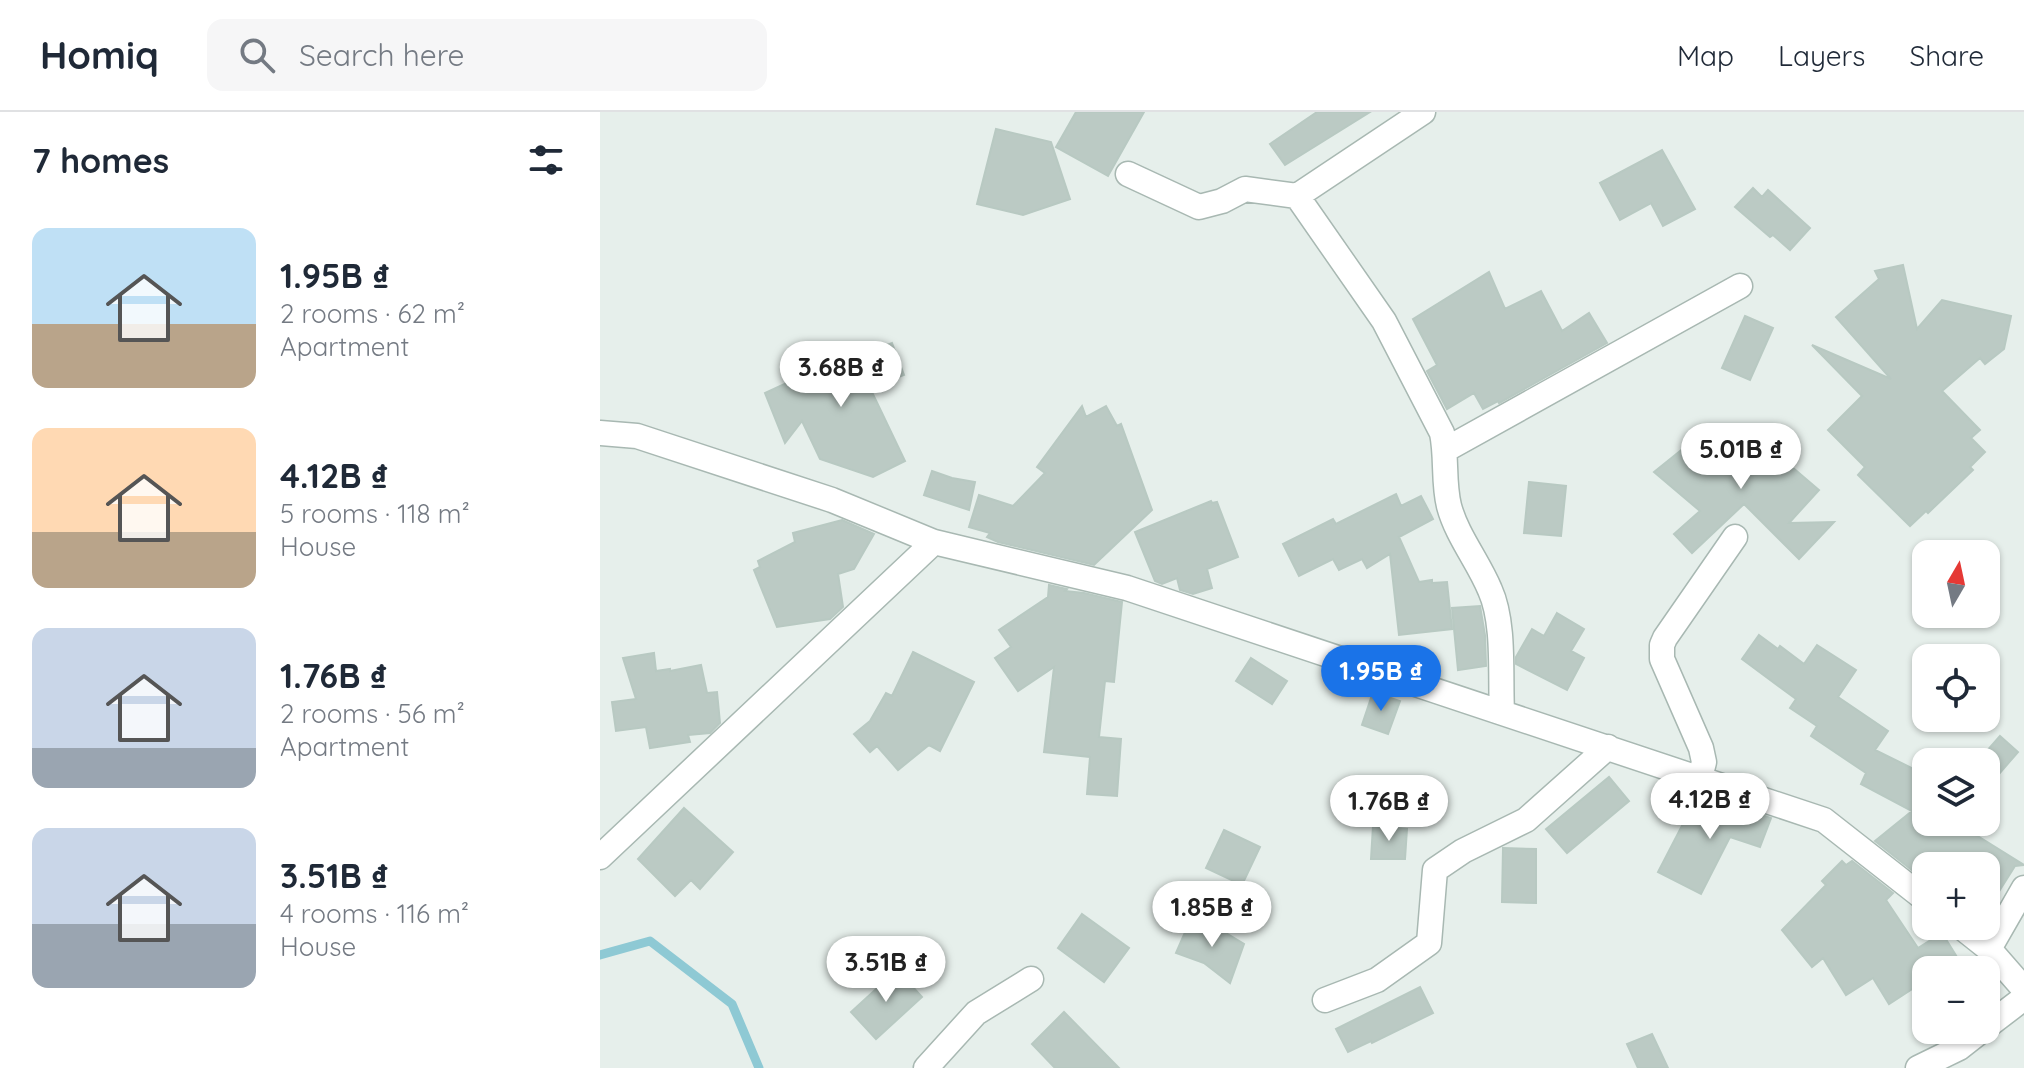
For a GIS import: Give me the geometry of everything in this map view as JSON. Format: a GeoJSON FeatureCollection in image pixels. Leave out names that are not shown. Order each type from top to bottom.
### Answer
{"type":"FeatureCollection","features":[{"type":"Feature","properties":{"kind":"street"},"geometry":{"type":"LineString","coordinates":[[1128,174],[1199,207],[1222,201],[1245,189],[1297,196],[1423,112]]}},
{"type":"Feature","properties":{"kind":"street"},"geometry":{"type":"LineString","coordinates":[[1297,196],[1384,321],[1442,433],[1446,487],[1453,519],[1491,591],[1497,611],[1502,712]]}},
{"type":"Feature","properties":{"kind":"street"},"geometry":{"type":"LineString","coordinates":[[1445,450],[1740,286]]}},
{"type":"Feature","properties":{"kind":"street"},"geometry":{"type":"LineString","coordinates":[[600,433],[637,436],[832,500],[934,542],[1127,588],[1824,820],[1912,889]]}},
{"type":"Feature","properties":{"kind":"street"},"geometry":{"type":"LineString","coordinates":[[1700,778],[1703,755],[1662,659],[1662,645],[1735,537]]}},
{"type":"Feature","properties":{"kind":"street"},"geometry":{"type":"LineString","coordinates":[[600,857],[934,542]]}},
{"type":"Feature","properties":{"kind":"street"},"geometry":{"type":"LineString","coordinates":[[1325,1000],[1377,980],[1429,943],[1435,870],[1463,851],[1526,820],[1608,747]]}},
{"type":"Feature","properties":{"kind":"street"},"geometry":{"type":"LineString","coordinates":[[1989,949],[2024,888]]}},
{"type":"Feature","properties":{"kind":"street"},"geometry":{"type":"LineString","coordinates":[[1978,940],[2024,989]]}},
{"type":"Feature","properties":{"kind":"street"},"geometry":{"type":"LineString","coordinates":[[926,1068],[976,1013],[1031,979]]}},
{"type":"Feature","properties":{"kind":"street"},"geometry":{"type":"LineString","coordinates":[[2000,1017],[2024,998]]}},
{"type":"Feature","properties":{"kind":"street"},"geometry":{"type":"LineString","coordinates":[[1918,1068],[1964,1044]]}},
{"type":"Feature","properties":{"kind":"building"},"geometry":{"type":"Polygon","coordinates":[[[1076,112],[1144,112],[1108,176],[1056,147],[1076,112]]]}},
{"type":"Feature","properties":{"kind":"building"},"geometry":{"type":"Polygon","coordinates":[[[1317,112],[1370,112],[1285,165],[1270,144],[1317,112]]]}},
{"type":"Feature","properties":{"kind":"building"},"geometry":{"type":"Polygon","coordinates":[[[996,129],[1051,142],[1070,199],[1023,215],[977,204],[996,129]]]}},
{"type":"Feature","properties":{"kind":"building"},"geometry":{"type":"Polygon","coordinates":[[[1662,150],[1695,209],[1663,226],[1651,203],[1620,220],[1600,183],[1662,150]]]}},
{"type":"Feature","properties":{"kind":"building"},"geometry":{"type":"Polygon","coordinates":[[[1753,188],[1762,197],[1768,190],[1810,228],[1790,250],[1735,207],[1753,188]]]}},
{"type":"Feature","properties":{"kind":"building"},"geometry":{"type":"Polygon","coordinates":[[[1903,265],[1917,329],[1942,300],[2011,316],[2004,349],[1985,364],[1980,358],[1942,391],[1980,430],[1971,438],[1985,452],[1970,467],[1973,470],[1910,526],[1858,475],[1865,467],[1828,430],[1862,396],[1812,345],[1891,379],[1836,317],[1879,279],[1875,271],[1903,265]]]}},
{"type":"Feature","properties":{"kind":"building"},"geometry":{"type":"Polygon","coordinates":[[[1489,272],[1505,309],[1541,291],[1562,331],[1589,313],[1607,343],[1499,403],[1483,409],[1474,393],[1447,409],[1427,371],[1437,365],[1413,319],[1489,272]]]}},
{"type":"Feature","properties":{"kind":"building"},"geometry":{"type":"Polygon","coordinates":[[[1745,316],[1773,328],[1750,380],[1722,368],[1745,316]]]}},
{"type":"Feature","properties":{"kind":"building"},"geometry":{"type":"Polygon","coordinates":[[[892,343],[904,375],[870,388],[905,461],[873,477],[820,459],[802,421],[785,443],[765,393],[789,382],[784,370],[841,348],[846,360],[892,343]]]}},
{"type":"Feature","properties":{"kind":"building"},"geometry":{"type":"Polygon","coordinates":[[[1082,406],[1086,417],[1106,406],[1117,426],[1121,424],[1152,510],[1094,565],[998,542],[987,537],[990,533],[969,527],[979,495],[1013,506],[1045,473],[1037,467],[1082,406]]]}},
{"type":"Feature","properties":{"kind":"building"},"geometry":{"type":"Polygon","coordinates":[[[1728,429],[1778,455],[1819,490],[1789,523],[1834,522],[1799,559],[1744,504],[1692,553],[1674,534],[1700,511],[1654,472],[1701,437],[1714,453],[1728,429]]]}},
{"type":"Feature","properties":{"kind":"building"},"geometry":{"type":"Polygon","coordinates":[[[932,471],[975,482],[969,510],[924,495],[932,471]]]}},
{"type":"Feature","properties":{"kind":"building"},"geometry":{"type":"Polygon","coordinates":[[[1529,482],[1566,486],[1561,536],[1524,533],[1529,482]]]}},
{"type":"Feature","properties":{"kind":"building"},"geometry":{"type":"Polygon","coordinates":[[[1396,494],[1401,506],[1421,496],[1433,519],[1399,537],[1419,582],[1447,582],[1452,629],[1399,635],[1390,554],[1367,568],[1362,559],[1339,570],[1333,559],[1299,576],[1283,544],[1333,519],[1336,524],[1396,494]]]}},
{"type":"Feature","properties":{"kind":"building"},"geometry":{"type":"Polygon","coordinates":[[[1211,501],[1217,502],[1238,557],[1207,569],[1212,588],[1193,594],[1180,590],[1177,578],[1162,584],[1155,581],[1135,532],[1211,501]]]}},
{"type":"Feature","properties":{"kind":"building"},"geometry":{"type":"Polygon","coordinates":[[[842,520],[874,534],[854,569],[838,574],[843,607],[830,619],[777,627],[754,570],[760,567],[758,561],[795,542],[793,533],[842,520]]]}},
{"type":"Feature","properties":{"kind":"building"},"geometry":{"type":"Polygon","coordinates":[[[1049,585],[1122,602],[1114,682],[1105,681],[1099,737],[1121,739],[1117,796],[1087,794],[1090,757],[1044,752],[1054,667],[1018,691],[995,658],[1011,647],[999,630],[1048,597],[1049,585]]]}},
{"type":"Feature","properties":{"kind":"building"},"geometry":{"type":"Polygon","coordinates":[[[1480,606],[1486,666],[1458,670],[1452,608],[1480,606]]]}},
{"type":"Feature","properties":{"kind":"building"},"geometry":{"type":"Polygon","coordinates":[[[1557,613],[1584,629],[1571,651],[1584,658],[1567,690],[1516,664],[1516,657],[1532,629],[1544,636],[1557,613]]]}},
{"type":"Feature","properties":{"kind":"building"},"geometry":{"type":"Polygon","coordinates":[[[1759,635],[1804,664],[1817,645],[1856,670],[1838,697],[1888,731],[1875,750],[1912,768],[1912,811],[1861,784],[1866,773],[1811,736],[1817,726],[1790,708],[1796,699],[1742,659],[1759,635]]]}},
{"type":"Feature","properties":{"kind":"building"},"geometry":{"type":"Polygon","coordinates":[[[913,652],[974,682],[940,751],[929,745],[898,770],[877,746],[870,752],[854,734],[870,721],[886,693],[892,696],[913,652]]]}},
{"type":"Feature","properties":{"kind":"building"},"geometry":{"type":"Polygon","coordinates":[[[654,653],[656,671],[701,665],[707,693],[717,692],[720,723],[710,733],[688,735],[690,742],[650,748],[646,727],[616,731],[612,702],[636,699],[623,658],[654,653]]]}},
{"type":"Feature","properties":{"kind":"building"},"geometry":{"type":"Polygon","coordinates":[[[1251,658],[1287,681],[1272,704],[1236,681],[1251,658]]]}},
{"type":"Feature","properties":{"kind":"building"},"geometry":{"type":"Polygon","coordinates":[[[1373,692],[1400,701],[1388,734],[1362,725],[1373,692]]]}},
{"type":"Feature","properties":{"kind":"building"},"geometry":{"type":"Polygon","coordinates":[[[2000,736],[2018,752],[2000,773],[2000,748],[1990,748],[2000,736]]]}},
{"type":"Feature","properties":{"kind":"building"},"geometry":{"type":"Polygon","coordinates":[[[1609,777],[1629,801],[1567,853],[1546,829],[1609,777]]]}},
{"type":"Feature","properties":{"kind":"building"},"geometry":{"type":"Polygon","coordinates":[[[1706,796],[1771,818],[1760,847],[1730,837],[1701,894],[1658,872],[1688,814],[1697,819],[1706,796]]]}},
{"type":"Feature","properties":{"kind":"building"},"geometry":{"type":"Polygon","coordinates":[[[684,808],[733,852],[700,889],[691,880],[675,896],[638,859],[684,808]]]}},
{"type":"Feature","properties":{"kind":"building"},"geometry":{"type":"Polygon","coordinates":[[[1912,811],[1912,836],[1977,836],[2024,865],[2015,866],[2000,890],[2000,852],[1912,852],[1912,870],[1875,841],[1912,811]]]}},
{"type":"Feature","properties":{"kind":"building"},"geometry":{"type":"Polygon","coordinates":[[[1373,826],[1407,829],[1405,859],[1371,859],[1373,826]]]}},
{"type":"Feature","properties":{"kind":"building"},"geometry":{"type":"Polygon","coordinates":[[[1224,830],[1260,847],[1242,885],[1206,868],[1224,830]]]}},
{"type":"Feature","properties":{"kind":"building"},"geometry":{"type":"Polygon","coordinates":[[[1503,848],[1536,849],[1536,903],[1502,902],[1503,848]]]}},
{"type":"Feature","properties":{"kind":"building"},"geometry":{"type":"Polygon","coordinates":[[[1842,861],[1846,865],[1852,861],[1893,893],[1886,900],[1918,948],[1931,940],[1946,940],[1956,956],[1912,956],[1912,989],[1889,1004],[1873,978],[1846,995],[1823,958],[1812,967],[1782,930],[1826,885],[1822,881],[1842,861]]]}},
{"type":"Feature","properties":{"kind":"building"},"geometry":{"type":"Polygon","coordinates":[[[1082,914],[1129,948],[1104,982],[1058,948],[1082,914]]]}},
{"type":"Feature","properties":{"kind":"building"},"geometry":{"type":"Polygon","coordinates":[[[1190,921],[1219,929],[1244,944],[1230,983],[1204,963],[1176,953],[1190,921]]]}},
{"type":"Feature","properties":{"kind":"building"},"geometry":{"type":"Polygon","coordinates":[[[897,970],[922,997],[876,1039],[851,1012],[897,970]]]}},
{"type":"Feature","properties":{"kind":"building"},"geometry":{"type":"Polygon","coordinates":[[[1420,987],[1433,1013],[1348,1052],[1336,1029],[1420,987]]]}},
{"type":"Feature","properties":{"kind":"building"},"geometry":{"type":"Polygon","coordinates":[[[1064,1012],[1119,1068],[1055,1068],[1032,1044],[1064,1012]]]}},
{"type":"Feature","properties":{"kind":"building"},"geometry":{"type":"Polygon","coordinates":[[[1652,1034],[1668,1068],[1638,1068],[1627,1044],[1652,1034]]]}},
{"type":"Feature","properties":{"kind":"waterway"},"geometry":{"type":"LineString","coordinates":[[600,955],[650,941],[732,1004],[759,1068]]}}]}
